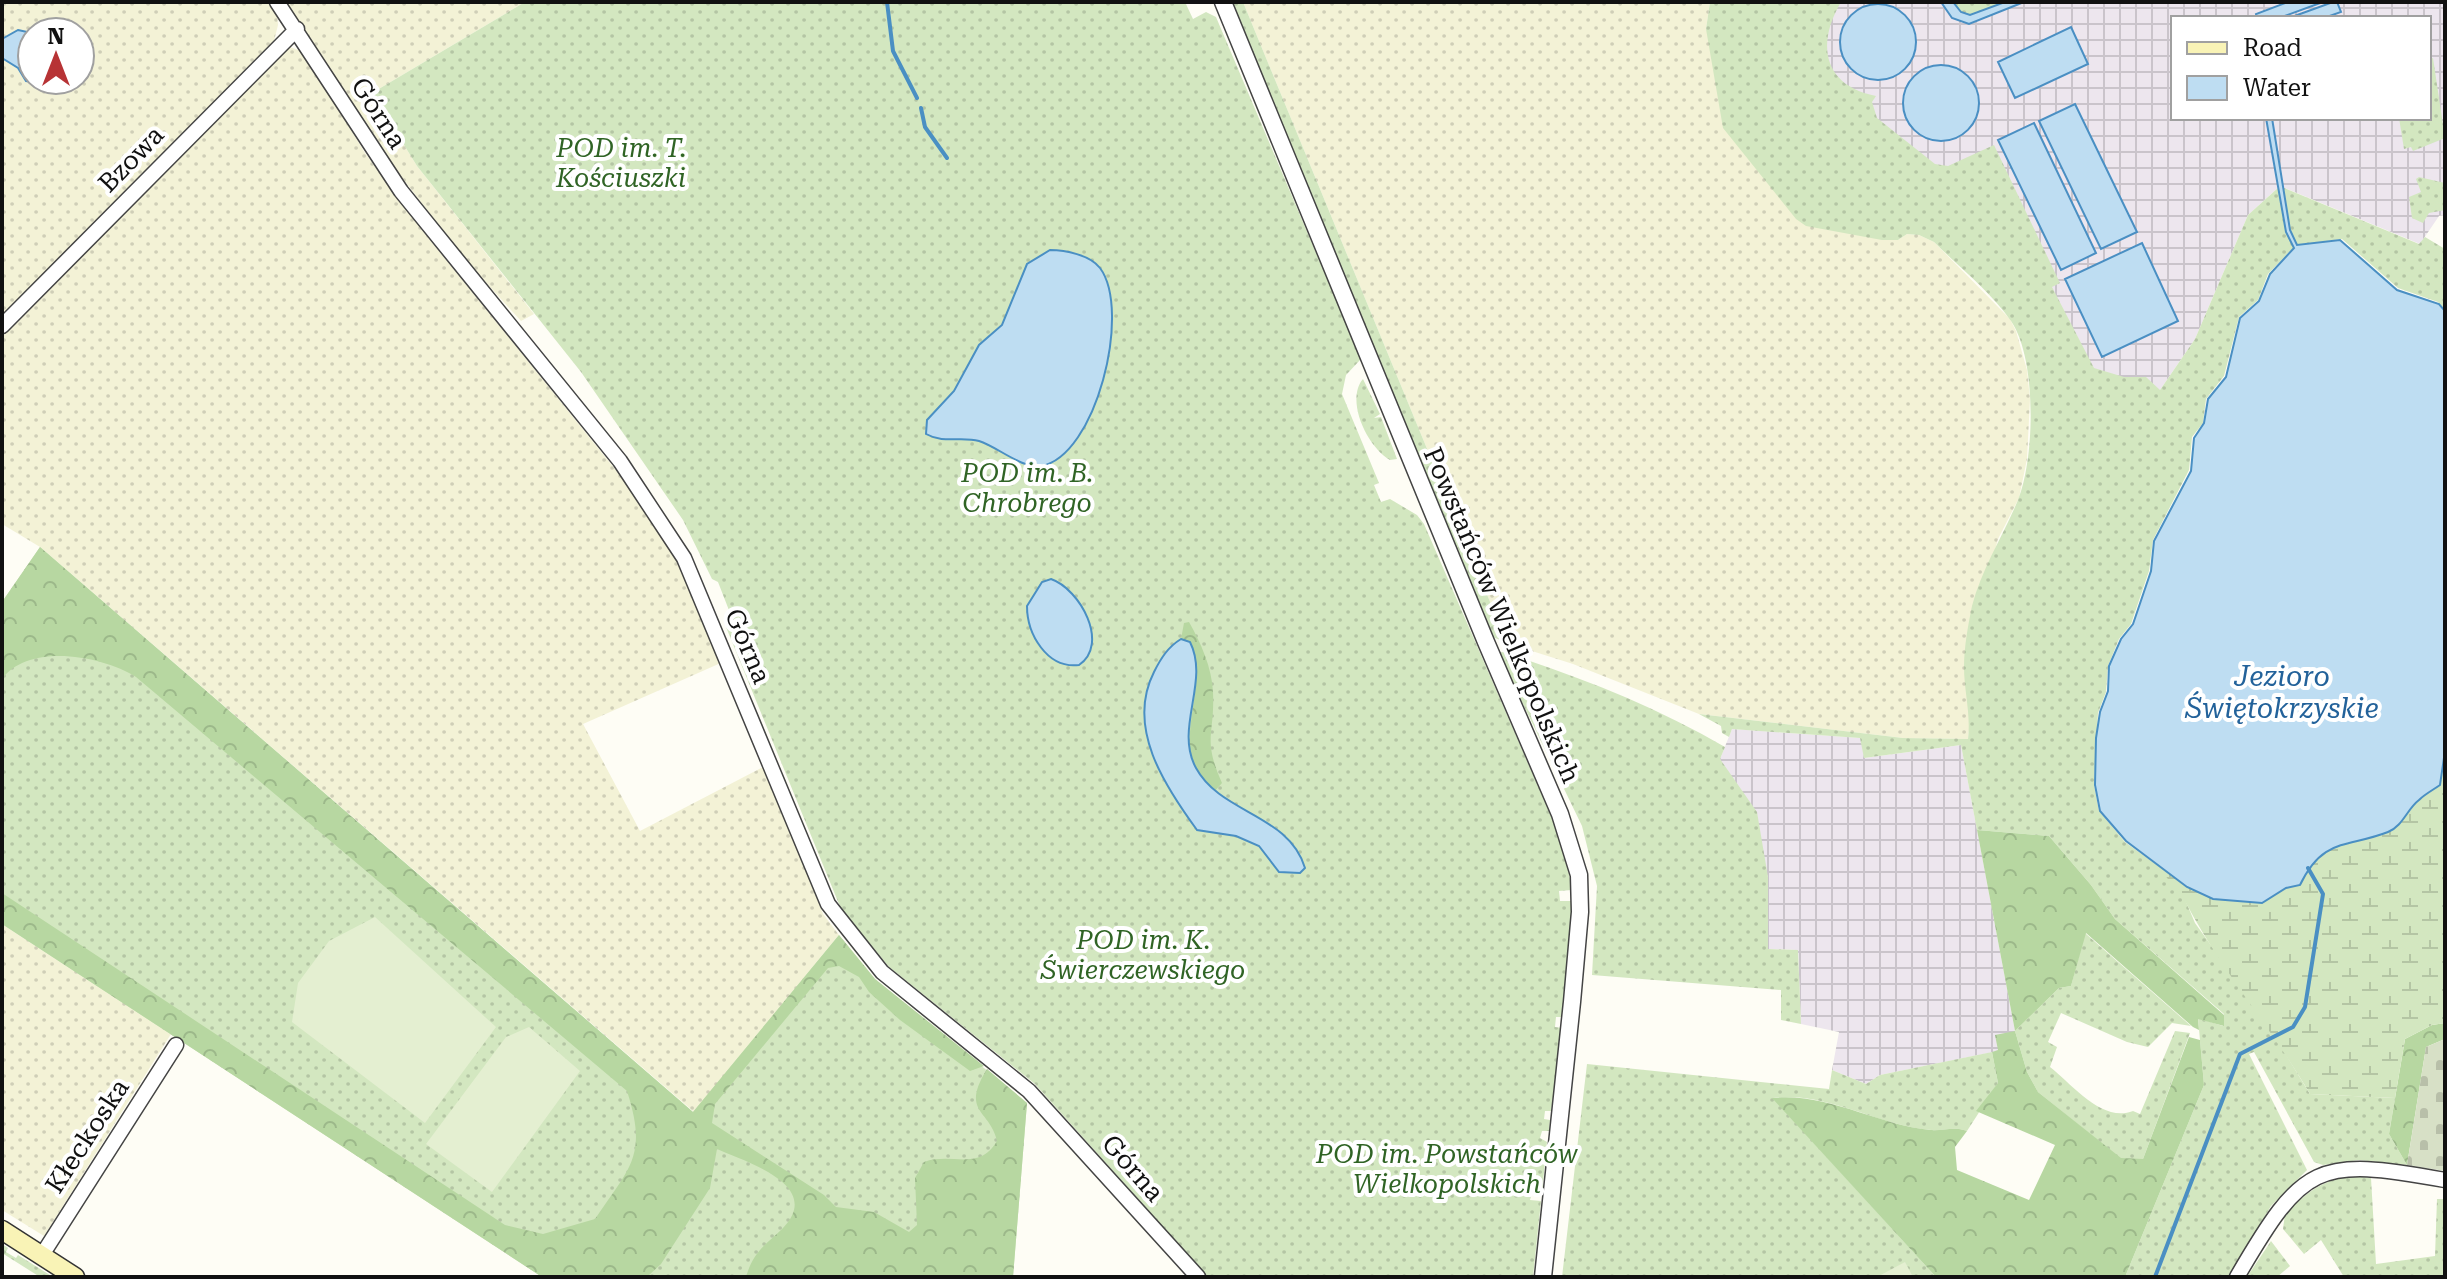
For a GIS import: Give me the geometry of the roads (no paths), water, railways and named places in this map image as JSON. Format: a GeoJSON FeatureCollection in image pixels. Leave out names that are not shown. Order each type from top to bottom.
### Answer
{"type":"FeatureCollection","features":[{"type":"Feature","properties":{"kind":"main road"},"geometry":{"type":"LineString","coordinates":[[2,1230],[75,1277]]}},
{"type":"Feature","properties":{"kind":"street","name":"Górna"},"geometry":{"type":"LineString","coordinates":[[277,2],[401,191],[620,461],[684,558],[828,904],[882,972],[1029,1091],[1198,1277]]}},
{"type":"Feature","properties":{"kind":"street","name":"Powstańców Wielkopolskich"},"geometry":{"type":"LineString","coordinates":[[1223,2],[1486,642],[1560,814],[1579,875],[1580,912],[1574,987],[1543,1277]]}},
{"type":"Feature","properties":{"kind":"street","name":"Bzowa"},"geometry":{"type":"LineString","coordinates":[[2,326],[273,49],[297,29]]}},
{"type":"Feature","properties":{"kind":"street","name":"Kłeckoska"},"geometry":{"type":"LineString","coordinates":[[42,1255],[176,1045]]}},
{"type":"Feature","properties":{"kind":"street"},"geometry":{"type":"LineString","coordinates":[[2237,1277],[2272,1217],[2292,1195],[2317,1177],[2356,1167],[2445,1180]]}},
{"type":"Feature","properties":{"kind":"water"},"geometry":{"type":"Polygon","coordinates":[[[1941,2],[1953,2],[1961,12],[1970,15],[2005,2],[2024,2],[1969,24],[1952,18],[1941,2]]]}},
{"type":"Feature","properties":{"kind":"water"},"geometry":{"type":"Polygon","coordinates":[[[2288,2],[2323,2],[2284,16],[2256,14],[2288,2]]]}},
{"type":"Feature","properties":{"kind":"water"},"geometry":{"type":"Polygon","coordinates":[[[2333,2],[2337,2],[2341,12],[2330,16],[2294,16],[2333,2]]]}},
{"type":"Feature","properties":{"kind":"water"},"geometry":{"type":"Polygon","coordinates":[[[1878,4],[1892,7],[1905,15],[1913,28],[1916,42],[1913,56],[1905,69],[1892,77],[1878,80],[1864,77],[1851,69],[1843,56],[1840,42],[1843,28],[1851,15],[1864,7],[1878,4]]]}},
{"type":"Feature","properties":{"kind":"water"},"geometry":{"type":"Polygon","coordinates":[[[2071,27],[2088,64],[2015,98],[1998,62],[2071,27]]]}},
{"type":"Feature","properties":{"kind":"water"},"geometry":{"type":"Polygon","coordinates":[[[16,31],[16,67],[2,58],[2,39],[16,31]]]}},
{"type":"Feature","properties":{"kind":"water"},"geometry":{"type":"Polygon","coordinates":[[[1941,65],[1956,68],[1968,76],[1976,88],[1979,103],[1976,118],[1968,130],[1956,138],[1941,141],[1926,138],[1914,130],[1906,118],[1903,103],[1906,88],[1914,76],[1926,68],[1941,65]]]}},
{"type":"Feature","properties":{"kind":"water"},"geometry":{"type":"Polygon","coordinates":[[[2075,104],[2137,232],[2101,249],[2039,121],[2075,104]]]}},
{"type":"Feature","properties":{"kind":"water","name":"Jezioro Świętokrzyskie"},"geometry":{"type":"Polygon","coordinates":[[[2266,120],[2272,120],[2290,230],[2297,245],[2340,240],[2397,290],[2439,304],[2445,311],[2445,751],[2440,785],[2415,804],[2397,826],[2388,832],[2327,851],[2300,885],[2286,888],[2262,903],[2213,899],[2187,887],[2126,841],[2100,811],[2095,785],[2096,738],[2100,712],[2108,691],[2109,666],[2121,639],[2133,624],[2151,571],[2154,541],[2191,471],[2194,438],[2204,423],[2208,399],[2226,377],[2240,318],[2259,301],[2270,274],[2294,248],[2286,232],[2266,120]]]}},
{"type":"Feature","properties":{"kind":"water"},"geometry":{"type":"Polygon","coordinates":[[[2034,123],[2096,253],[2061,270],[1998,140],[2034,123]]]}},
{"type":"Feature","properties":{"kind":"water"},"geometry":{"type":"Polygon","coordinates":[[[2142,243],[2178,321],[2102,357],[2065,279],[2142,243]]]}},
{"type":"Feature","properties":{"kind":"water"},"geometry":{"type":"Polygon","coordinates":[[[1050,250],[1070,252],[1096,263],[1109,288],[1112,316],[1110,347],[1092,411],[1078,437],[1061,457],[1034,466],[979,441],[939,439],[926,434],[927,420],[954,391],[979,345],[1002,325],[1027,264],[1050,250]]]}},
{"type":"Feature","properties":{"kind":"water"},"geometry":{"type":"Polygon","coordinates":[[[1051,579],[1072,594],[1088,618],[1092,644],[1088,656],[1079,665],[1068,665],[1048,655],[1031,628],[1027,606],[1042,582],[1051,579]]]}},
{"type":"Feature","properties":{"kind":"water"},"geometry":{"type":"Polygon","coordinates":[[[1181,639],[1190,642],[1195,657],[1189,737],[1190,753],[1196,768],[1221,795],[1285,836],[1297,850],[1305,868],[1300,873],[1279,872],[1259,846],[1236,836],[1197,830],[1162,775],[1147,734],[1144,714],[1146,693],[1162,658],[1181,639]]]}},
{"type":"Feature","properties":{"kind":"waterway"},"geometry":{"type":"LineString","coordinates":[[887,2],[893,51],[917,98]]}},
{"type":"Feature","properties":{"kind":"waterway"},"geometry":{"type":"LineString","coordinates":[[921,108],[925,127],[947,158]]}},
{"type":"Feature","properties":{"kind":"waterway"},"geometry":{"type":"LineString","coordinates":[[2155,1277],[2240,1054],[2293,1027],[2305,1007],[2323,894],[2308,868]]}},
{"type":"Feature","properties":{"kind":"park label","name":"POD im. T. Kościuszki"},"geometry":{"type":"Point","coordinates":[621,163]}},
{"type":"Feature","properties":{"kind":"park label","name":"POD im. B. Chrobrego"},"geometry":{"type":"Point","coordinates":[1027,488]}},
{"type":"Feature","properties":{"kind":"park label","name":"POD im. K. Świerczewskiego"},"geometry":{"type":"Point","coordinates":[1143,955]}},
{"type":"Feature","properties":{"kind":"park label","name":"POD im. Powstańców Wielkopolskich"},"geometry":{"type":"Point","coordinates":[1447,1169]}}]}
